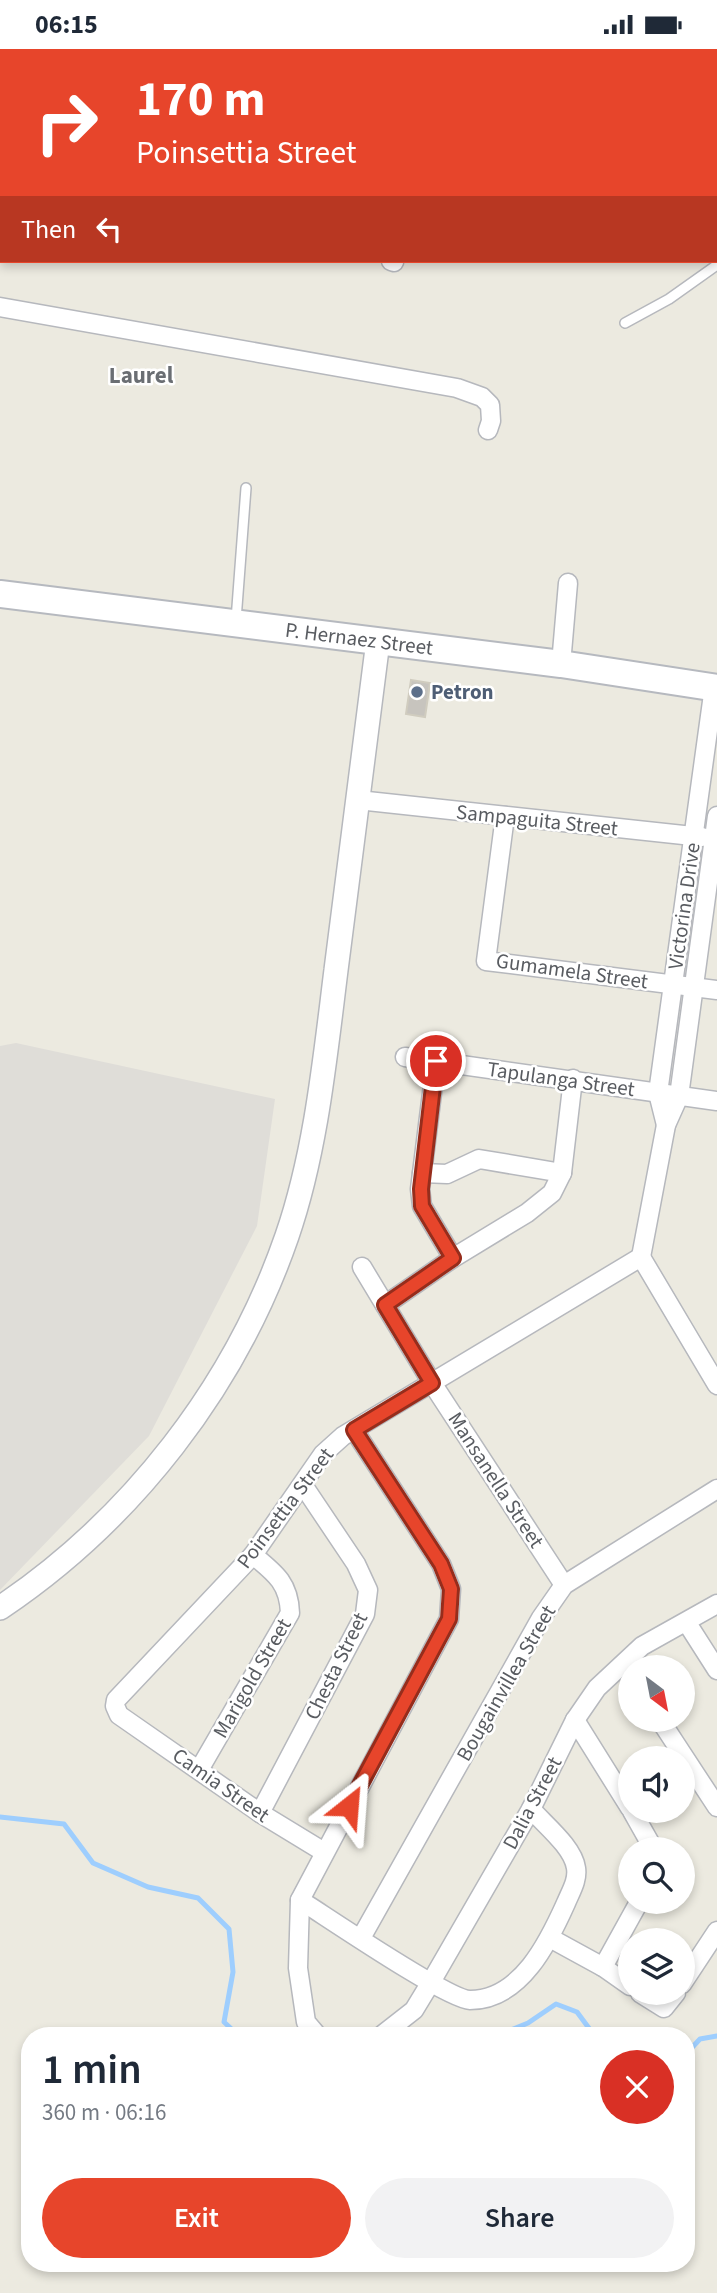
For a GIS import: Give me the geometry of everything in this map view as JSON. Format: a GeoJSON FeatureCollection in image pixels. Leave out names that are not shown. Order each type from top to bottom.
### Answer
{"type":"FeatureCollection","features":[{"type":"Feature","properties":{"kind":"main road","name":"P. Hernaez Street"},"geometry":{"type":"LineString","coordinates":[[0,594],[561,664],[715,687]]}},
{"type":"Feature","properties":{"kind":"street"},"geometry":{"type":"LineString","coordinates":[[0,307],[457,388],[482,397],[490,405],[488,431]]}},
{"type":"Feature","properties":{"kind":"street"},"geometry":{"type":"LineString","coordinates":[[561,664],[568,583]]}},
{"type":"Feature","properties":{"kind":"street"},"geometry":{"type":"LineString","coordinates":[[0,1608],[77,1551],[131,1499],[177,1441],[238,1346],[287,1236],[312,1136],[378,641]]}},
{"type":"Feature","properties":{"kind":"street","name":"Victorina Drive"},"geometry":{"type":"LineString","coordinates":[[666,1125],[658,1093],[715,687]]}},
{"type":"Feature","properties":{"kind":"street","name":"Sampaguita Street"},"geometry":{"type":"LineString","coordinates":[[358,800],[715,839]]}},
{"type":"Feature","properties":{"kind":"street","name":"Gumamela Street"},"geometry":{"type":"LineString","coordinates":[[505,816],[486,961],[717,990]]}},
{"type":"Feature","properties":{"kind":"street","name":"Victorina Drive"},"geometry":{"type":"LineString","coordinates":[[641,1257],[666,1125],[678,1096],[717,816]]}},
{"type":"Feature","properties":{"kind":"street","name":"Tapulanga Street"},"geometry":{"type":"LineString","coordinates":[[405,1057],[717,1101]]}},
{"type":"Feature","properties":{"kind":"street"},"geometry":{"type":"LineString","coordinates":[[436,1061],[422,1173],[422,1206],[453,1258]]}},
{"type":"Feature","properties":{"kind":"street"},"geometry":{"type":"LineString","coordinates":[[385,1305],[453,1258],[527,1213],[552,1193],[562,1173],[573,1079]]}},
{"type":"Feature","properties":{"kind":"street"},"geometry":{"type":"LineString","coordinates":[[422,1173],[447,1174],[479,1159],[562,1173]]}},
{"type":"Feature","properties":{"kind":"street"},"geometry":{"type":"LineString","coordinates":[[641,1257],[717,1385]]}},
{"type":"Feature","properties":{"kind":"street","name":"Poinsettia Street"},"geometry":{"type":"LineString","coordinates":[[120,1715],[115,1706],[116,1700],[253,1555],[323,1454],[354,1430],[641,1257]]}},
{"type":"Feature","properties":{"kind":"street","name":"Mansanella Street"},"geometry":{"type":"LineString","coordinates":[[362,1267],[432,1383],[564,1585]]}},
{"type":"Feature","properties":{"kind":"street"},"geometry":{"type":"LineString","coordinates":[[310,2027],[306,2022],[298,1968],[300,1900],[449,1619],[451,1589],[441,1564],[354,1430]]}},
{"type":"Feature","properties":{"kind":"street","name":"Chesta Street"},"geometry":{"type":"LineString","coordinates":[[260,1813],[365,1614],[368,1590],[356,1564],[303,1485]]}},
{"type":"Feature","properties":{"kind":"street","name":"Bougainvillea Street"},"geometry":{"type":"LineString","coordinates":[[361,1938],[541,1618],[564,1585],[717,1489]]}},
{"type":"Feature","properties":{"kind":"street","name":"Marigold Street"},"geometry":{"type":"LineString","coordinates":[[199,1770],[290,1613],[289,1595],[276,1573],[253,1555]]}},
{"type":"Feature","properties":{"kind":"street","name":"Dalia Street"},"geometry":{"type":"LineString","coordinates":[[635,1655],[642,1646],[717,1604]]}},
{"type":"Feature","properties":{"kind":"street"},"geometry":{"type":"LineString","coordinates":[[687,1623],[717,1670]]}},
{"type":"Feature","properties":{"kind":"street","name":"Dalia Street"},"geometry":{"type":"LineString","coordinates":[[392,2027],[414,2010],[431,1982],[531,1809],[575,1720],[597,1688],[618,1674]]}},
{"type":"Feature","properties":{"kind":"street","name":"Camia Street"},"geometry":{"type":"LineString","coordinates":[[120,1715],[260,1813],[324,1853]]}},
{"type":"Feature","properties":{"kind":"street"},"geometry":{"type":"LineString","coordinates":[[575,1720],[618,1789]]}},
{"type":"Feature","properties":{"kind":"street"},"geometry":{"type":"LineString","coordinates":[[669,1733],[717,1807]]}},
{"type":"Feature","properties":{"kind":"street"},"geometry":{"type":"LineString","coordinates":[[300,1900],[431,1982],[467,2000],[495,1994],[530,1967],[550,1938],[577,1876],[576,1863],[531,1809]]}},
{"type":"Feature","properties":{"kind":"street"},"geometry":{"type":"LineString","coordinates":[[603,1967],[632,1914]]}},
{"type":"Feature","properties":{"kind":"street"},"geometry":{"type":"LineString","coordinates":[[695,1964],[717,1931]]}},
{"type":"Feature","properties":{"kind":"street"},"geometry":{"type":"LineString","coordinates":[[550,1938],[618,1978]]}},
{"type":"Feature","properties":{"kind":"lane"},"geometry":{"type":"LineString","coordinates":[[625,323],[669,299],[717,265]]}},
{"type":"Feature","properties":{"kind":"lane"},"geometry":{"type":"LineString","coordinates":[[236,625],[246,488]]}},
{"type":"Feature","properties":{"kind":"shaded area"},"geometry":{"type":"Polygon","coordinates":[[[16,1043],[275,1099],[257,1226],[149,1436],[0,1590],[0,1046],[16,1043]]]}},
{"type":"Feature","properties":{"kind":"building"},"geometry":{"type":"Polygon","coordinates":[[[411,680],[430,683],[425,717],[406,714],[411,680]]]}},
{"type":"Feature","properties":{"kind":"waterway"},"geometry":{"type":"LineString","coordinates":[[0,1817],[64,1824],[93,1863],[148,1887],[198,1898],[229,1929],[233,1972],[224,2022],[229,2027]]}},
{"type":"Feature","properties":{"kind":"waterway"},"geometry":{"type":"LineString","coordinates":[[518,2027],[556,2004],[577,2012],[588,2027]]}},
{"type":"Feature","properties":{"kind":"waterway"},"geometry":{"type":"LineString","coordinates":[[695,2044],[700,2039],[717,2036]]}},
{"type":"Feature","properties":{"kind":"place","name":"Petron"},"geometry":{"type":"Point","coordinates":[417,692]}},
{"type":"Feature","properties":{"kind":"district","name":"Laurel"},"geometry":{"type":"Point","coordinates":[141,375]}},
{"type":"Feature","properties":{"kind":"route"},"geometry":{"type":"LineString","coordinates":[[349,1806],[449,1619],[451,1589],[441,1564],[354,1430],[432,1383],[385,1305],[453,1258],[422,1206],[421,1189],[436,1061]]}}]}
